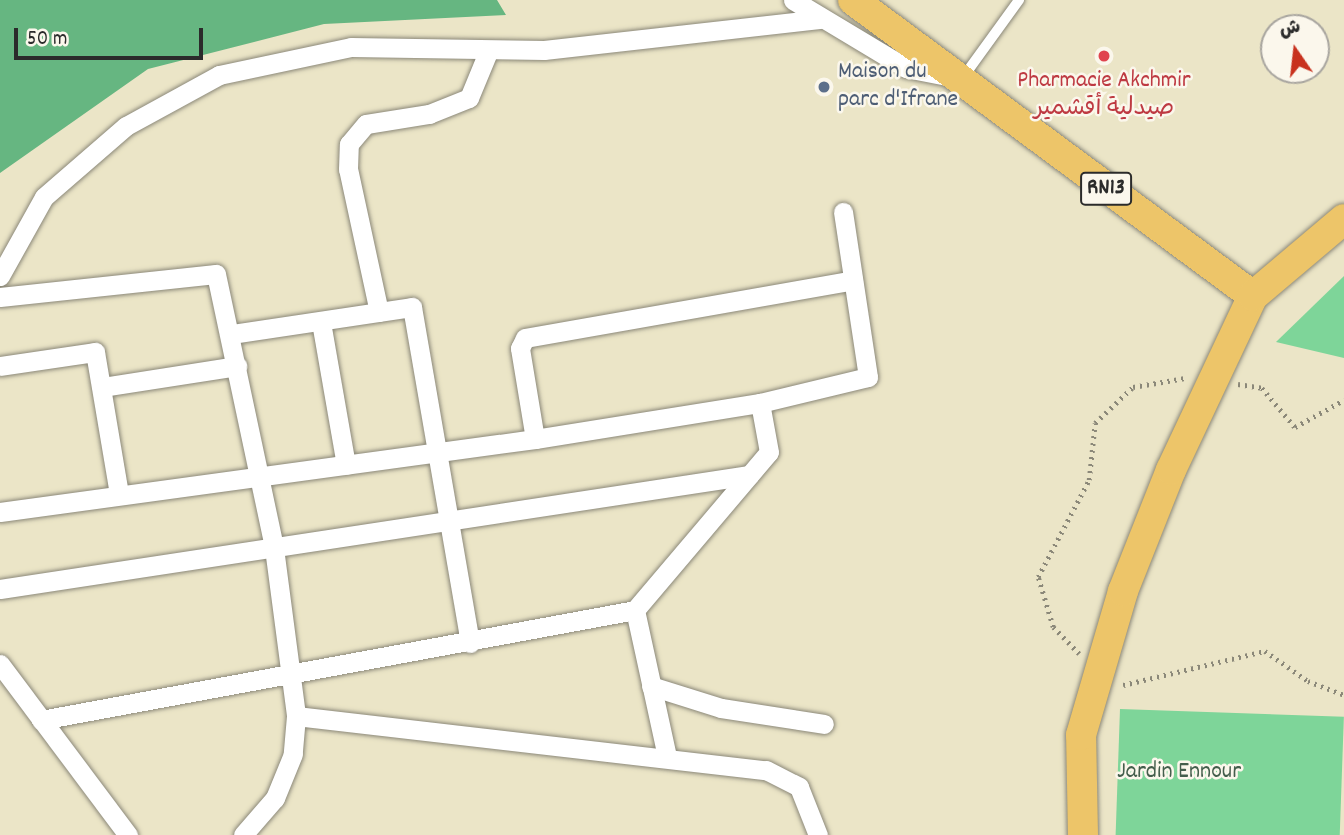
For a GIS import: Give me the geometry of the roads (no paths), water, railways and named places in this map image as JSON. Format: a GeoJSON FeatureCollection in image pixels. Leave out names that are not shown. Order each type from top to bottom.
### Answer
{"type":"FeatureCollection","features":[{"type":"Feature","properties":{"kind":"main road","name":"RN13"},"geometry":{"type":"LineString","coordinates":[[853,0],[963,78],[1253,296]]}},
{"type":"Feature","properties":{"kind":"main road"},"geometry":{"type":"LineString","coordinates":[[1083,835],[1081,735],[1097,669],[1171,470],[1253,296],[1344,219]]}},
{"type":"Feature","properties":{"kind":"street"},"geometry":{"type":"LineString","coordinates":[[793,0],[906,68],[963,78]]}},
{"type":"Feature","properties":{"kind":"street"},"geometry":{"type":"LineString","coordinates":[[0,276],[44,197],[126,126],[219,75],[351,47],[488,52],[821,19]]}},
{"type":"Feature","properties":{"kind":"street"},"geometry":{"type":"LineString","coordinates":[[379,312],[348,169],[349,144],[366,124],[429,114],[469,98],[488,52]]}},
{"type":"Feature","properties":{"kind":"street"},"geometry":{"type":"LineString","coordinates":[[0,512],[535,439],[760,403],[868,377],[843,212]]}},
{"type":"Feature","properties":{"kind":"street"},"geometry":{"type":"LineString","coordinates":[[0,297],[216,274],[232,334],[274,548],[296,716],[293,754],[275,799],[243,835]]}},
{"type":"Feature","properties":{"kind":"street"},"geometry":{"type":"LineString","coordinates":[[535,439],[520,348],[524,338],[853,280]]}},
{"type":"Feature","properties":{"kind":"street"},"geometry":{"type":"LineString","coordinates":[[232,334],[412,306],[470,643]]}},
{"type":"Feature","properties":{"kind":"street"},"geometry":{"type":"LineString","coordinates":[[321,322],[346,465]]}},
{"type":"Feature","properties":{"kind":"street"},"geometry":{"type":"LineString","coordinates":[[0,366],[95,352],[103,387],[118,494]]}},
{"type":"Feature","properties":{"kind":"street"},"geometry":{"type":"LineString","coordinates":[[103,387],[237,366]]}},
{"type":"Feature","properties":{"kind":"street"},"geometry":{"type":"LineString","coordinates":[[41,720],[291,679],[635,610],[769,452],[760,403]]}},
{"type":"Feature","properties":{"kind":"street"},"geometry":{"type":"LineString","coordinates":[[0,589],[749,475]]}},
{"type":"Feature","properties":{"kind":"street"},"geometry":{"type":"LineString","coordinates":[[635,610],[667,757]]}},
{"type":"Feature","properties":{"kind":"street"},"geometry":{"type":"LineString","coordinates":[[0,664],[128,835]]}},
{"type":"Feature","properties":{"kind":"street"},"geometry":{"type":"LineString","coordinates":[[652,686],[721,708],[824,724]]}},
{"type":"Feature","properties":{"kind":"street"},"geometry":{"type":"LineString","coordinates":[[296,716],[667,757],[786,776],[799,787],[818,835]]}},
{"type":"Feature","properties":{"kind":"lane"},"geometry":{"type":"LineString","coordinates":[[963,78],[1019,0]]}},
{"type":"Feature","properties":{"kind":"place","name":"Pharmacie Akchmir صيدلية أقشمير"},"geometry":{"type":"Point","coordinates":[1104,56]}},
{"type":"Feature","properties":{"kind":"place","name":"Maison du parc d'Ifrane"},"geometry":{"type":"Point","coordinates":[824,87]}},
{"type":"Feature","properties":{"kind":"park label","name":"Jardin Ennour"},"geometry":{"type":"Point","coordinates":[1179,773]}}]}
